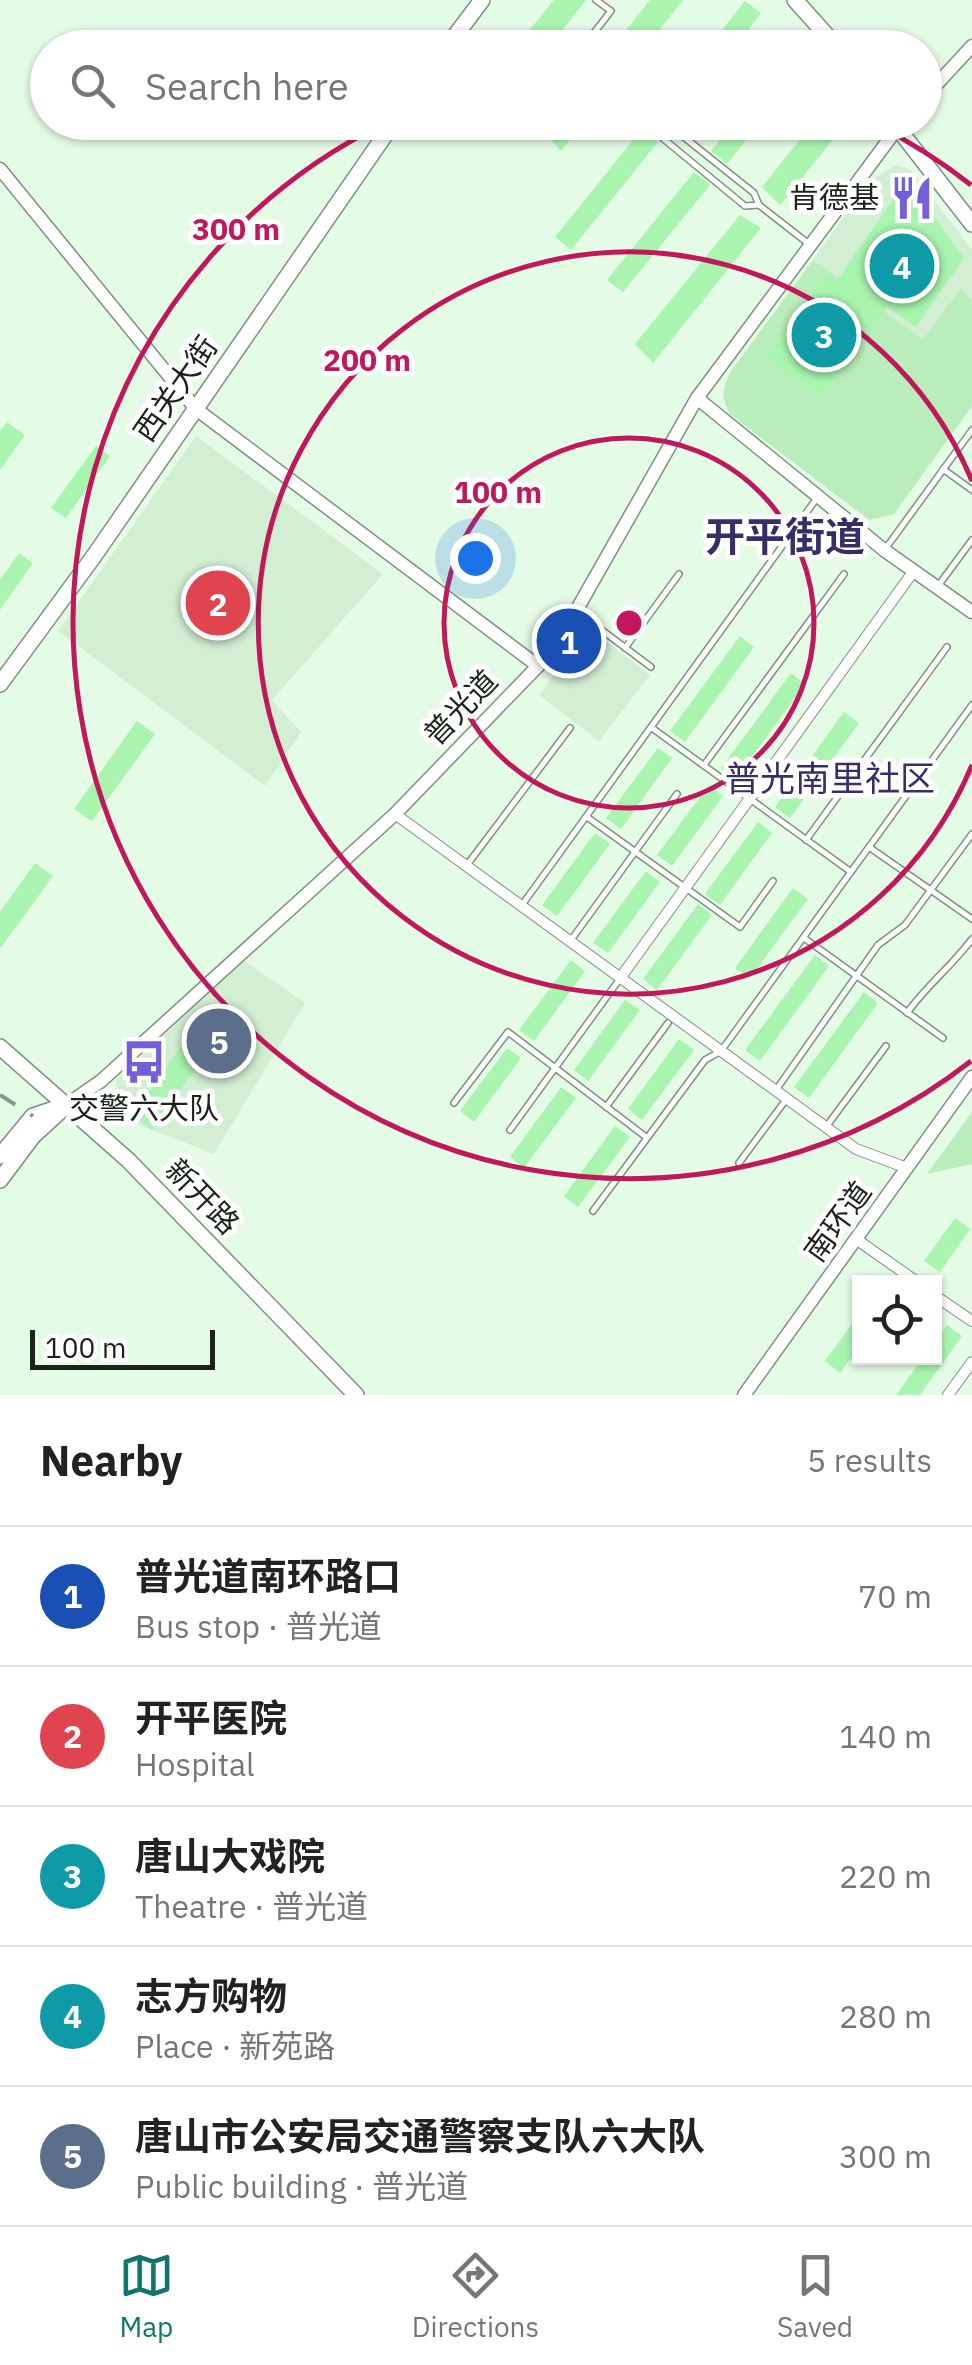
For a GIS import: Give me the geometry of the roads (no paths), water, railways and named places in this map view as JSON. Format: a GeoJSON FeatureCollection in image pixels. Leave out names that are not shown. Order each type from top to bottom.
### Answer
{"type":"FeatureCollection","features":[{"type":"Feature","properties":{"kind":"main road"},"geometry":{"type":"LineString","coordinates":[[460,30],[482,0]]}},
{"type":"Feature","properties":{"kind":"main road"},"geometry":{"type":"LineString","coordinates":[[796,0],[822,30]]}},
{"type":"Feature","properties":{"kind":"main road","name":"西关大街"},"geometry":{"type":"LineString","coordinates":[[0,684],[382,140]]}},
{"type":"Feature","properties":{"kind":"main road"},"geometry":{"type":"LineString","coordinates":[[910,140],[972,224]]}},
{"type":"Feature","properties":{"kind":"main road","name":"新开路"},"geometry":{"type":"LineString","coordinates":[[0,1047],[68,1104],[356,1395]]}},
{"type":"Feature","properties":{"kind":"main road","name":"普光道"},"geometry":{"type":"LineString","coordinates":[[0,1156],[33,1116],[68,1104]]}},
{"type":"Feature","properties":{"kind":"main road","name":"普光道"},"geometry":{"type":"LineString","coordinates":[[0,1180],[33,1136],[68,1104]]}},
{"type":"Feature","properties":{"kind":"street"},"geometry":{"type":"LineString","coordinates":[[942,78],[972,46]]}},
{"type":"Feature","properties":{"kind":"street","name":"普光道"},"geometry":{"type":"LineString","coordinates":[[68,1104],[101,1081],[395,814],[538,666],[576,611],[697,398],[886,140]]}},
{"type":"Feature","properties":{"kind":"street"},"geometry":{"type":"LineString","coordinates":[[0,169],[196,409],[538,666]]}},
{"type":"Feature","properties":{"kind":"street"},"geometry":{"type":"LineString","coordinates":[[697,398],[884,550],[972,612]]}},
{"type":"Feature","properties":{"kind":"street"},"geometry":{"type":"LineString","coordinates":[[621,977],[913,572]]}},
{"type":"Feature","properties":{"kind":"street"},"geometry":{"type":"LineString","coordinates":[[395,814],[856,1149],[907,1168]]}},
{"type":"Feature","properties":{"kind":"street","name":"南环道"},"geometry":{"type":"LineString","coordinates":[[744,1395],[972,1077]]}},
{"type":"Feature","properties":{"kind":"street"},"geometry":{"type":"LineString","coordinates":[[856,1239],[907,1275]]}},
{"type":"Feature","properties":{"kind":"street"},"geometry":{"type":"LineString","coordinates":[[942,1300],[972,1321]]}},
{"type":"Feature","properties":{"kind":"street"},"geometry":{"type":"LineString","coordinates":[[948,1395],[972,1362]]}},
{"type":"Feature","properties":{"kind":"lane"},"geometry":{"type":"LineString","coordinates":[[596,0],[610,11],[596,30]]}},
{"type":"Feature","properties":{"kind":"lane"},"geometry":{"type":"LineString","coordinates":[[665,140],[745,206],[759,205]]}},
{"type":"Feature","properties":{"kind":"lane"},"geometry":{"type":"LineString","coordinates":[[688,140],[754,193],[759,205],[809,244]]}},
{"type":"Feature","properties":{"kind":"lane"},"geometry":{"type":"LineString","coordinates":[[884,550],[972,430]]}},
{"type":"Feature","properties":{"kind":"lane"},"geometry":{"type":"LineString","coordinates":[[943,470],[972,490]]}},
{"type":"Feature","properties":{"kind":"lane"},"geometry":{"type":"LineString","coordinates":[[522,905],[818,498]]}},
{"type":"Feature","properties":{"kind":"lane"},"geometry":{"type":"LineString","coordinates":[[937,588],[972,540]]}},
{"type":"Feature","properties":{"kind":"lane"},"geometry":{"type":"LineString","coordinates":[[626,648],[679,574]]}},
{"type":"Feature","properties":{"kind":"lane"},"geometry":{"type":"LineString","coordinates":[[704,766],[844,574]]}},
{"type":"Feature","properties":{"kind":"lane"},"geometry":{"type":"LineString","coordinates":[[576,611],[651,667]]}},
{"type":"Feature","properties":{"kind":"lane"},"geometry":{"type":"LineString","coordinates":[[806,840],[946,648]]}},
{"type":"Feature","properties":{"kind":"lane"},"geometry":{"type":"LineString","coordinates":[[593,1211],[704,1060],[721,1051],[972,705]]}},
{"type":"Feature","properties":{"kind":"lane"},"geometry":{"type":"LineString","coordinates":[[466,865],[570,728]]}},
{"type":"Feature","properties":{"kind":"lane"},"geometry":{"type":"LineString","coordinates":[[652,728],[851,872]]}},
{"type":"Feature","properties":{"kind":"lane"},"geometry":{"type":"LineString","coordinates":[[571,940],[677,794]]}},
{"type":"Feature","properties":{"kind":"lane"},"geometry":{"type":"LineString","coordinates":[[587,817],[740,927],[773,881]]}},
{"type":"Feature","properties":{"kind":"lane"},"geometry":{"type":"LineString","coordinates":[[776,1090],[878,946],[905,926],[972,834]]}},
{"type":"Feature","properties":{"kind":"lane"},"geometry":{"type":"LineString","coordinates":[[869,847],[972,920]]}},
{"type":"Feature","properties":{"kind":"lane"},"geometry":{"type":"LineString","coordinates":[[804,938],[943,1038]]}},
{"type":"Feature","properties":{"kind":"lane"},"geometry":{"type":"LineString","coordinates":[[908,1013],[931,980],[954,963],[972,939]]}},
{"type":"Feature","properties":{"kind":"lane"},"geometry":{"type":"LineString","coordinates":[[510,1130],[621,977]]}},
{"type":"Feature","properties":{"kind":"lane"},"geometry":{"type":"LineString","coordinates":[[606,1107],[668,1023]]}},
{"type":"Feature","properties":{"kind":"lane"},"geometry":{"type":"LineString","coordinates":[[454,1102],[508,1032],[646,1136]]}},
{"type":"Feature","properties":{"kind":"lane"},"geometry":{"type":"LineString","coordinates":[[826,1127],[886,1046]]}},
{"type":"Feature","properties":{"kind":"lane"},"geometry":{"type":"LineString","coordinates":[[739,1163],[787,1098]]}},
{"type":"Feature","properties":{"kind":"railway"},"geometry":{"type":"LineString","coordinates":[[0,1095],[33,1116]]}},
{"type":"Feature","properties":{"kind":"place","name":"肯德基"},"geometry":{"type":"Point","coordinates":[912,198]}},
{"type":"Feature","properties":{"kind":"place","name":"志方购物"},"geometry":{"type":"Point","coordinates":[902,266]}},
{"type":"Feature","properties":{"kind":"place","name":"唐山大戏院"},"geometry":{"type":"Point","coordinates":[824,335]}},
{"type":"Feature","properties":{"kind":"place","name":"开平医院"},"geometry":{"type":"Point","coordinates":[218,603]}},
{"type":"Feature","properties":{"kind":"place","name":"普光道南环路口"},"geometry":{"type":"Point","coordinates":[569,641]}},
{"type":"Feature","properties":{"kind":"place","name":"唐山市公安局交通警察支队六大队"},"geometry":{"type":"Point","coordinates":[219,1041]}},
{"type":"Feature","properties":{"kind":"place","name":"交警六大队"},"geometry":{"type":"Point","coordinates":[144,1062]}},
{"type":"Feature","properties":{"kind":"district","name":"开平街道"},"geometry":{"type":"Point","coordinates":[785,537]}},
{"type":"Feature","properties":{"kind":"district","name":"普光南里社区"},"geometry":{"type":"Point","coordinates":[830,779]}}]}
